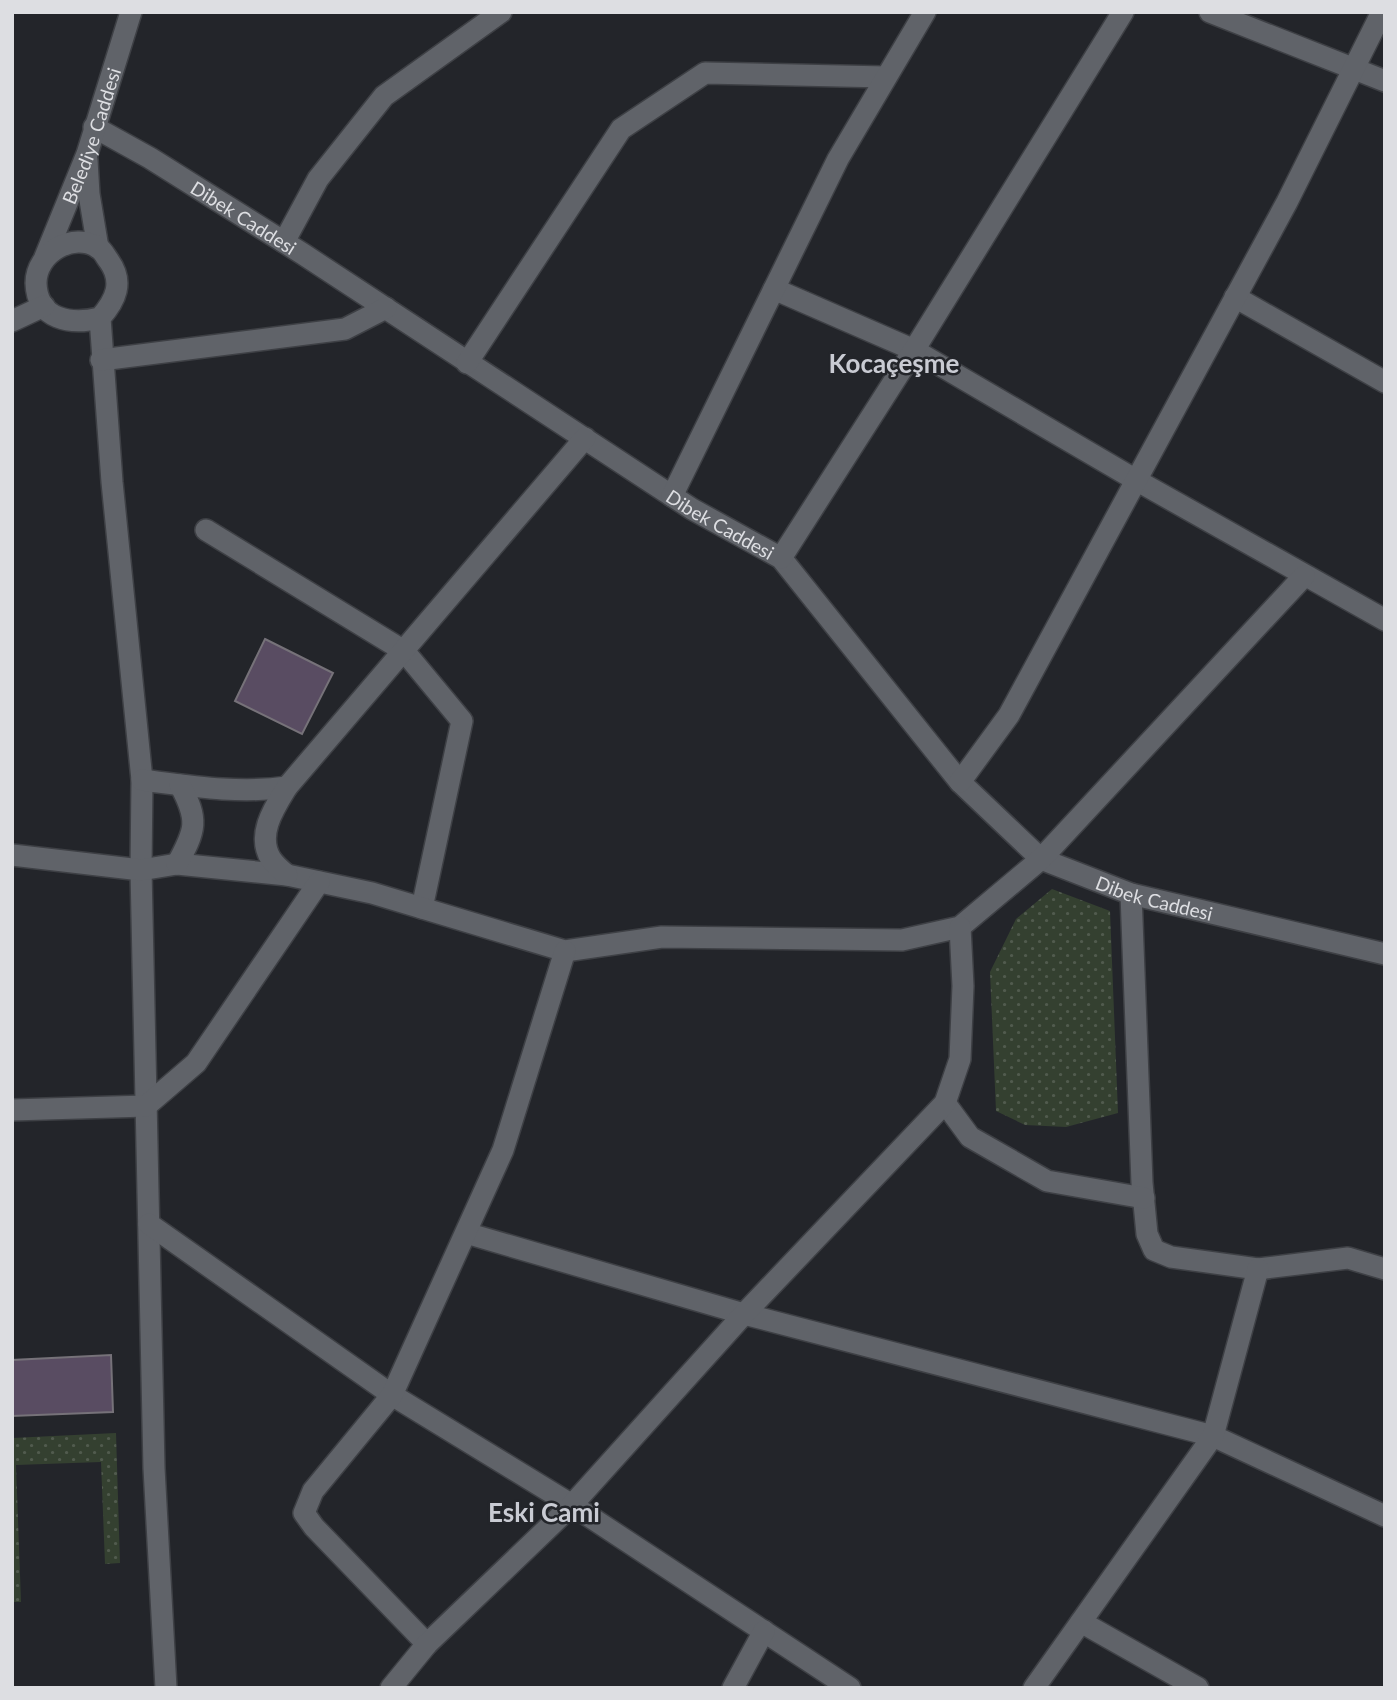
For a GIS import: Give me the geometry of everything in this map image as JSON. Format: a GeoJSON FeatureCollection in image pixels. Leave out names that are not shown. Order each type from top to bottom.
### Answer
{"type":"FeatureCollection","features":[{"type":"Feature","properties":{"kind":"street","name":"Belediye Caddesi"},"geometry":{"type":"LineString","coordinates":[[45,257],[87,154],[131,12]]}},
{"type":"Feature","properties":{"kind":"street"},"geometry":{"type":"LineString","coordinates":[[284,243],[318,179],[384,96],[501,12]]}},
{"type":"Feature","properties":{"kind":"street"},"geometry":{"type":"LineString","coordinates":[[672,496],[838,159],[925,12]]}},
{"type":"Feature","properties":{"kind":"street"},"geometry":{"type":"LineString","coordinates":[[781,558],[914,350],[1123,12]]}},
{"type":"Feature","properties":{"kind":"street"},"geometry":{"type":"LineString","coordinates":[[1210,12],[1385,81]]}},
{"type":"Feature","properties":{"kind":"street"},"geometry":{"type":"LineString","coordinates":[[960,782],[1009,715],[1287,202],[1382,12]]}},
{"type":"Feature","properties":{"kind":"street"},"geometry":{"type":"LineString","coordinates":[[467,363],[621,129],[705,73],[886,78]]}},
{"type":"Feature","properties":{"kind":"street","name":"Dibek Caddesi"},"geometry":{"type":"LineString","coordinates":[[94,127],[150,158],[386,308],[672,496],[781,558],[960,782],[1041,859],[1131,894],[1385,954]]}},
{"type":"Feature","properties":{"kind":"street"},"geometry":{"type":"LineString","coordinates":[[87,154],[89,194],[98,247],[113,267],[117,286],[115,299],[100,318],[77,323],[64,321],[53,315],[38,295],[36,281],[45,257],[65,244],[98,247]]}},
{"type":"Feature","properties":{"kind":"street"},"geometry":{"type":"LineString","coordinates":[[774,289],[914,350],[1136,480],[1385,620]]}},
{"type":"Feature","properties":{"kind":"street"},"geometry":{"type":"LineString","coordinates":[[1235,297],[1385,382]]}},
{"type":"Feature","properties":{"kind":"street"},"geometry":{"type":"LineString","coordinates":[[13,323],[44,306]]}},
{"type":"Feature","properties":{"kind":"street"},"geometry":{"type":"LineString","coordinates":[[101,360],[345,329],[386,308]]}},
{"type":"Feature","properties":{"kind":"street"},"geometry":{"type":"LineString","coordinates":[[100,318],[101,360],[142,780],[141,870],[154,1468],[166,1688]]}},
{"type":"Feature","properties":{"kind":"street"},"geometry":{"type":"LineString","coordinates":[[287,875],[271,860],[265,840],[271,813],[287,787],[585,438]]}},
{"type":"Feature","properties":{"kind":"street"},"geometry":{"type":"LineString","coordinates":[[206,530],[404,651],[462,721],[422,908]]}},
{"type":"Feature","properties":{"kind":"street"},"geometry":{"type":"LineString","coordinates":[[12,855],[141,870],[177,864],[287,875],[372,893],[565,951],[662,937],[902,940],[960,927],[1041,859],[1304,576]]}},
{"type":"Feature","properties":{"kind":"street"},"geometry":{"type":"LineString","coordinates":[[142,780],[264,790],[287,787]]}},
{"type":"Feature","properties":{"kind":"street"},"geometry":{"type":"LineString","coordinates":[[177,864],[191,839],[193,820],[192,807],[180,785]]}},
{"type":"Feature","properties":{"kind":"street"},"geometry":{"type":"LineString","coordinates":[[12,1111],[146,1106],[196,1063],[320,882]]}},
{"type":"Feature","properties":{"kind":"street"},"geometry":{"type":"LineString","coordinates":[[1131,894],[1144,1198],[1147,1234],[1154,1250],[1171,1256],[1258,1269],[1348,1258],[1385,1269]]}},
{"type":"Feature","properties":{"kind":"street"},"geometry":{"type":"LineString","coordinates":[[391,1688],[427,1644],[572,1505],[744,1314],[945,1103],[960,1059],[963,986],[960,927]]}},
{"type":"Feature","properties":{"kind":"street"},"geometry":{"type":"LineString","coordinates":[[427,1644],[314,1527],[304,1513],[313,1491],[393,1395],[503,1150],[565,951]]}},
{"type":"Feature","properties":{"kind":"street"},"geometry":{"type":"LineString","coordinates":[[945,1103],[970,1137],[1047,1181],[1144,1198]]}},
{"type":"Feature","properties":{"kind":"street"},"geometry":{"type":"LineString","coordinates":[[149,1223],[393,1395],[572,1505],[850,1688]]}},
{"type":"Feature","properties":{"kind":"street"},"geometry":{"type":"LineString","coordinates":[[466,1233],[744,1314],[1213,1436],[1385,1516]]}},
{"type":"Feature","properties":{"kind":"street"},"geometry":{"type":"LineString","coordinates":[[1034,1688],[1213,1436],[1258,1269]]}},
{"type":"Feature","properties":{"kind":"street"},"geometry":{"type":"LineString","coordinates":[[1081,1622],[1198,1688]]}},
{"type":"Feature","properties":{"kind":"street"},"geometry":{"type":"LineString","coordinates":[[733,1688],[764,1631]]}},
{"type":"Feature","properties":{"kind":"green space"},"geometry":{"type":"Polygon","coordinates":[[[1052,889],[1110,911],[1118,1113],[1066,1127],[1025,1125],[996,1111],[990,972],[1016,919],[1052,889]]]}},
{"type":"Feature","properties":{"kind":"green space"},"geometry":{"type":"Polygon","coordinates":[[[116,1433],[120,1563],[105,1564],[101,1462],[16,1465],[21,1602],[12,1602],[12,1438],[116,1433]]]}},
{"type":"Feature","properties":{"kind":"building"},"geometry":{"type":"Polygon","coordinates":[[[265,639],[333,673],[302,734],[235,701],[265,639]]]}},
{"type":"Feature","properties":{"kind":"building"},"geometry":{"type":"Polygon","coordinates":[[[111,1355],[113,1412],[12,1416],[12,1360],[111,1355]]]}},
{"type":"Feature","properties":{"kind":"district","name":"Kocaçeşme"},"geometry":{"type":"Point","coordinates":[894,363]}},
{"type":"Feature","properties":{"kind":"district","name":"Eski Cami"},"geometry":{"type":"Point","coordinates":[544,1512]}}]}
